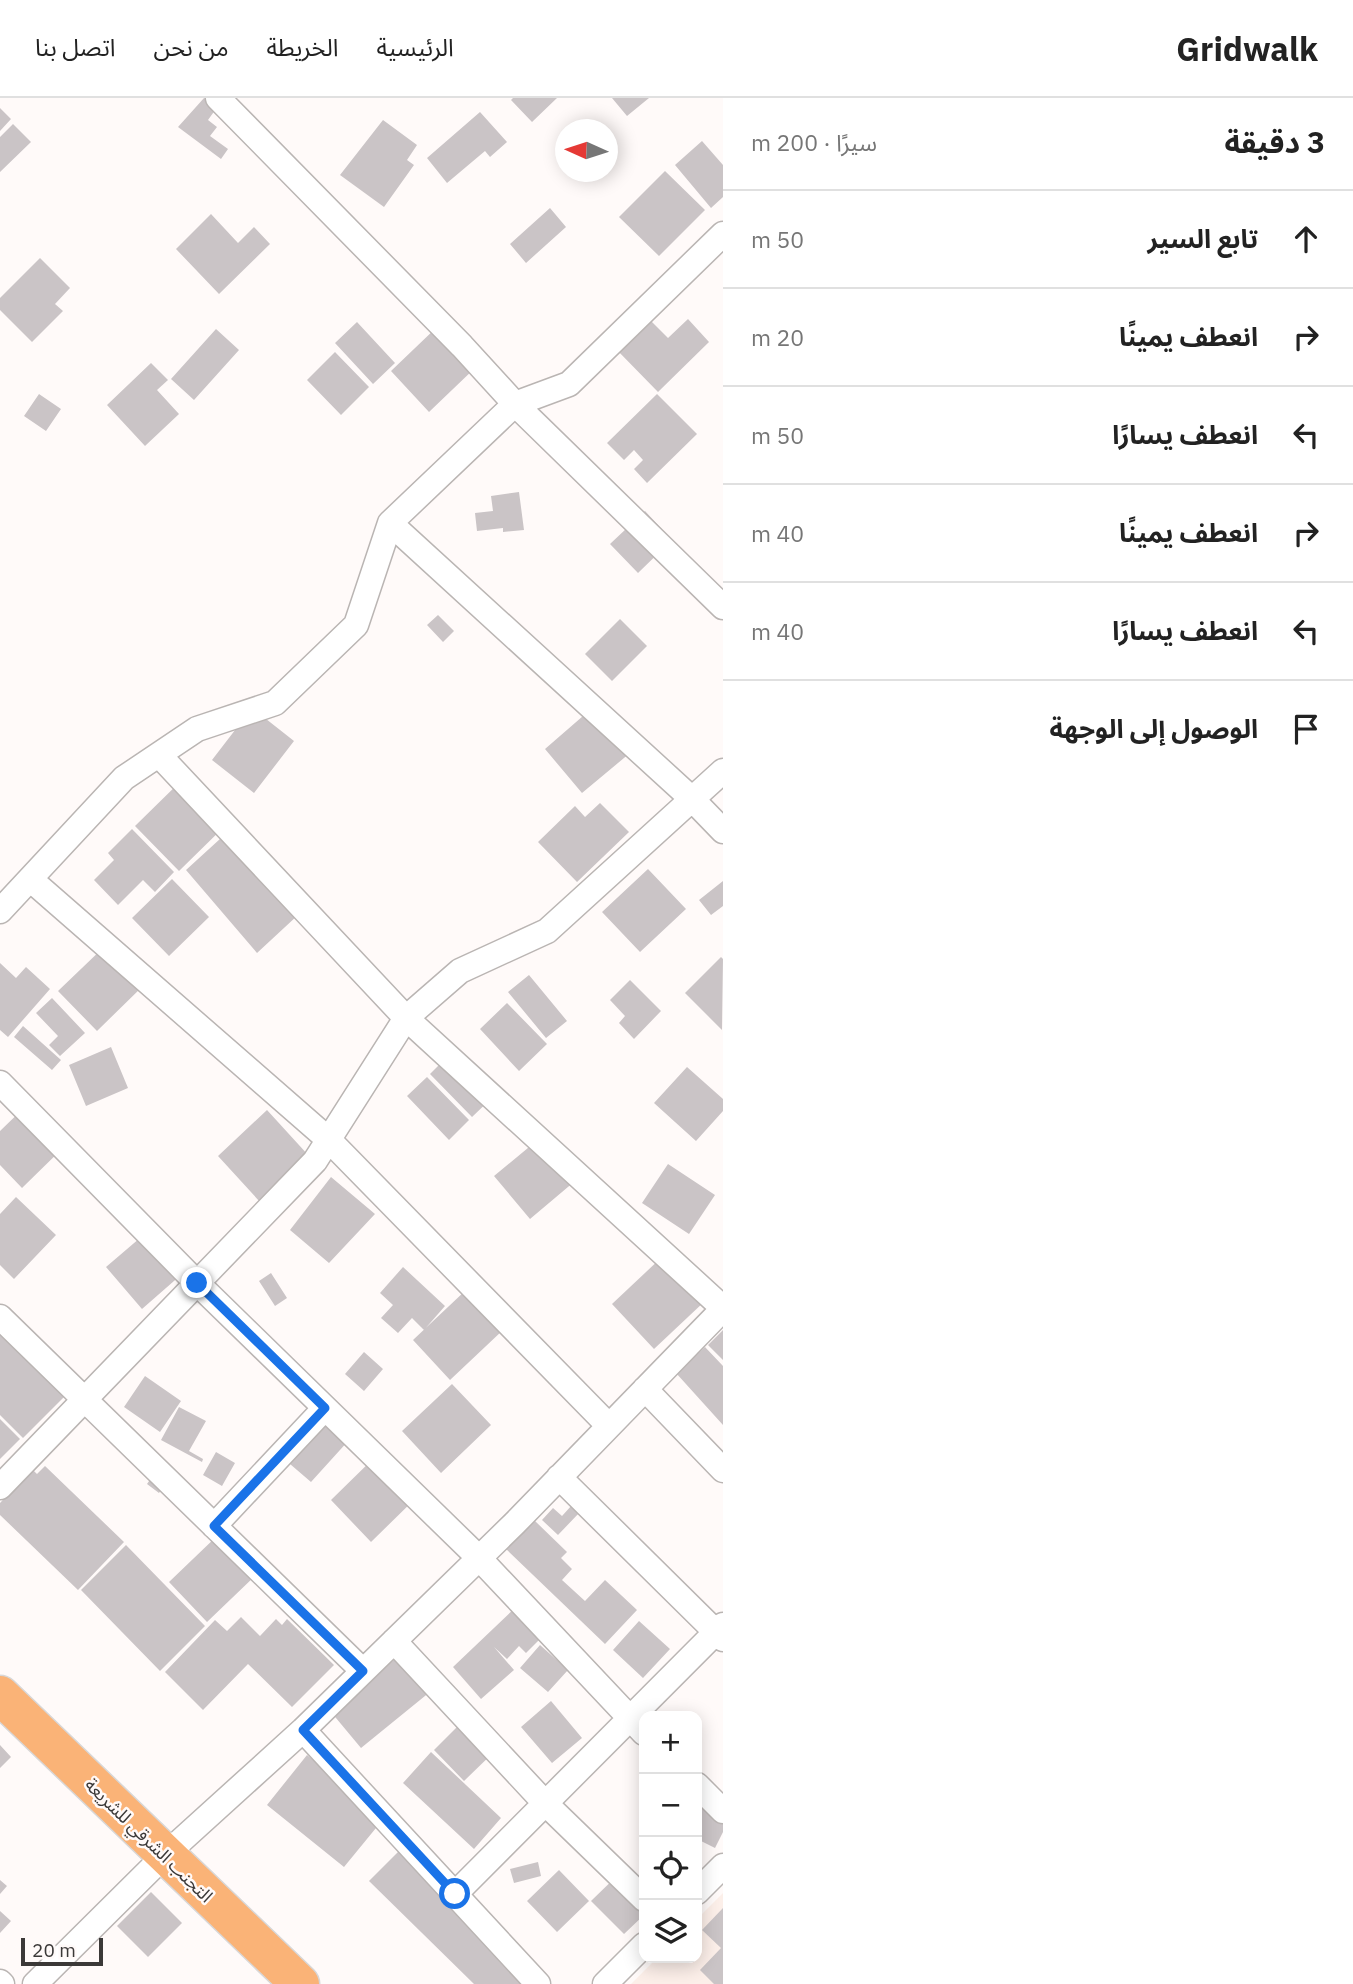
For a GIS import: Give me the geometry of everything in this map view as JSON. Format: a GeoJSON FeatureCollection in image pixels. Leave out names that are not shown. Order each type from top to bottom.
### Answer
{"type":"FeatureCollection","features":[{"type":"Feature","properties":{"kind":"main road","name":"التجنب الشرقي للشريعة"},"geometry":{"type":"LineString","coordinates":[[1,1698],[164,1856],[286,1980]]}},
{"type":"Feature","properties":{"kind":"street"},"geometry":{"type":"LineString","coordinates":[[218,98],[462,345],[515,404],[723,607]]}},
{"type":"Feature","properties":{"kind":"street"},"geometry":{"type":"LineString","coordinates":[[0,911],[124,778],[197,729],[275,704],[356,625],[390,523],[515,404],[569,384],[723,234]]}},
{"type":"Feature","properties":{"kind":"street"},"geometry":{"type":"LineString","coordinates":[[390,523],[692,799],[723,831]]}},
{"type":"Feature","properties":{"kind":"street"},"geometry":{"type":"LineString","coordinates":[[35,1984],[164,1856],[303,1730],[479,1558],[723,1309],[406,1018],[159,755]]}},
{"type":"Feature","properties":{"kind":"street"},"geometry":{"type":"LineString","coordinates":[[0,1487],[315,1161],[406,1018],[460,971],[547,931],[723,771]]}},
{"type":"Feature","properties":{"kind":"street"},"geometry":{"type":"LineString","coordinates":[[30,879],[328,1140],[609,1426]]}},
{"type":"Feature","properties":{"kind":"street"},"geometry":{"type":"LineString","coordinates":[[0,1083],[197,1283],[479,1558],[637,1726]]}},
{"type":"Feature","properties":{"kind":"street"},"geometry":{"type":"LineString","coordinates":[[0,1317],[363,1671]]}},
{"type":"Feature","properties":{"kind":"street"},"geometry":{"type":"LineString","coordinates":[[645,1389],[723,1471]]}},
{"type":"Feature","properties":{"kind":"street"},"geometry":{"type":"LineString","coordinates":[[214,1526],[325,1408]]}},
{"type":"Feature","properties":{"kind":"street"},"geometry":{"type":"LineString","coordinates":[[455,1894],[545,1803],[637,1726],[721,1632],[559,1477]]}},
{"type":"Feature","properties":{"kind":"street"},"geometry":{"type":"LineString","coordinates":[[394,1641],[545,1803],[639,1894]]}},
{"type":"Feature","properties":{"kind":"street"},"geometry":{"type":"LineString","coordinates":[[303,1730],[538,1984]]}},
{"type":"Feature","properties":{"kind":"street"},"geometry":{"type":"LineString","coordinates":[[702,1790],[723,1811]]}},
{"type":"Feature","properties":{"kind":"street"},"geometry":{"type":"LineString","coordinates":[[702,1887],[723,1866]]}},
{"type":"Feature","properties":{"kind":"street"},"geometry":{"type":"LineString","coordinates":[[605,1984],[639,1950]]}},
{"type":"Feature","properties":{"kind":"shaded area"},"geometry":{"type":"Polygon","coordinates":[[[723,1893],[723,1984],[631,1984],[652,1963],[702,1963],[702,1914],[723,1893]]]}},
{"type":"Feature","properties":{"kind":"building"},"geometry":{"type":"Polygon","coordinates":[[[204,98],[218,106],[208,120],[217,127],[210,136],[228,149],[221,159],[178,127],[204,98]]]}},
{"type":"Feature","properties":{"kind":"building"},"geometry":{"type":"Polygon","coordinates":[[[557,98],[532,122],[511,100],[557,98]]]}},
{"type":"Feature","properties":{"kind":"building"},"geometry":{"type":"Polygon","coordinates":[[[612,98],[649,98],[627,116],[612,98]]]}},
{"type":"Feature","properties":{"kind":"building"},"geometry":{"type":"Polygon","coordinates":[[[0,108],[11,119],[0,131],[0,108]]]}},
{"type":"Feature","properties":{"kind":"building"},"geometry":{"type":"Polygon","coordinates":[[[480,112],[507,142],[490,157],[485,151],[447,183],[427,158],[480,112]]]}},
{"type":"Feature","properties":{"kind":"building"},"geometry":{"type":"Polygon","coordinates":[[[383,120],[417,145],[407,160],[414,165],[384,207],[340,175],[383,120]]]}},
{"type":"Feature","properties":{"kind":"building"},"geometry":{"type":"Polygon","coordinates":[[[13,124],[31,142],[0,172],[0,137],[13,124]]]}},
{"type":"Feature","properties":{"kind":"building"},"geometry":{"type":"Polygon","coordinates":[[[702,141],[723,165],[723,197],[711,208],[675,165],[702,141]]]}},
{"type":"Feature","properties":{"kind":"building"},"geometry":{"type":"Polygon","coordinates":[[[665,171],[705,210],[659,256],[619,217],[665,171]]]}},
{"type":"Feature","properties":{"kind":"building"},"geometry":{"type":"Polygon","coordinates":[[[550,208],[566,227],[526,263],[510,244],[550,208]]]}},
{"type":"Feature","properties":{"kind":"building"},"geometry":{"type":"Polygon","coordinates":[[[211,214],[238,243],[254,227],[270,244],[219,294],[176,249],[211,214]]]}},
{"type":"Feature","properties":{"kind":"building"},"geometry":{"type":"Polygon","coordinates":[[[40,258],[70,288],[55,304],[63,311],[32,342],[0,310],[0,298],[40,258]]]}},
{"type":"Feature","properties":{"kind":"building"},"geometry":{"type":"Polygon","coordinates":[[[647,317],[668,338],[688,319],[709,342],[658,392],[615,348],[647,317]]]}},
{"type":"Feature","properties":{"kind":"building"},"geometry":{"type":"Polygon","coordinates":[[[357,322],[395,363],[373,384],[335,343],[357,322]]]}},
{"type":"Feature","properties":{"kind":"building"},"geometry":{"type":"Polygon","coordinates":[[[438,326],[476,367],[429,412],[391,371],[438,326]]]}},
{"type":"Feature","properties":{"kind":"building"},"geometry":{"type":"Polygon","coordinates":[[[216,329],[239,350],[194,400],[171,379],[216,329]]]}},
{"type":"Feature","properties":{"kind":"building"},"geometry":{"type":"Polygon","coordinates":[[[335,352],[369,387],[341,415],[307,380],[335,352]]]}},
{"type":"Feature","properties":{"kind":"building"},"geometry":{"type":"Polygon","coordinates":[[[151,363],[168,380],[157,390],[179,414],[145,446],[107,405],[151,363]]]}},
{"type":"Feature","properties":{"kind":"building"},"geometry":{"type":"Polygon","coordinates":[[[39,394],[61,409],[46,431],[24,416],[39,394]]]}},
{"type":"Feature","properties":{"kind":"building"},"geometry":{"type":"Polygon","coordinates":[[[657,394],[697,434],[647,483],[634,469],[643,460],[634,450],[624,460],[607,443],[657,394]]]}},
{"type":"Feature","properties":{"kind":"building"},"geometry":{"type":"Polygon","coordinates":[[[519,492],[524,530],[503,532],[503,528],[477,531],[475,513],[493,511],[491,496],[519,492]]]}},
{"type":"Feature","properties":{"kind":"building"},"geometry":{"type":"Polygon","coordinates":[[[645,511],[672,540],[638,573],[610,544],[645,511]]]}},
{"type":"Feature","properties":{"kind":"building"},"geometry":{"type":"Polygon","coordinates":[[[438,615],[454,631],[443,642],[427,625],[438,615]]]}},
{"type":"Feature","properties":{"kind":"building"},"geometry":{"type":"Polygon","coordinates":[[[620,619],[647,646],[612,681],[585,654],[620,619]]]}},
{"type":"Feature","properties":{"kind":"building"},"geometry":{"type":"Polygon","coordinates":[[[598,703],[636,748],[582,793],[545,749],[598,703]]]}},
{"type":"Feature","properties":{"kind":"building"},"geometry":{"type":"Polygon","coordinates":[[[252,708],[294,741],[254,793],[212,760],[252,708]]]}},
{"type":"Feature","properties":{"kind":"building"},"geometry":{"type":"Polygon","coordinates":[[[187,775],[231,820],[179,871],[135,826],[187,775]]]}},
{"type":"Feature","properties":{"kind":"building"},"geometry":{"type":"Polygon","coordinates":[[[600,803],[629,832],[577,882],[538,842],[575,806],[585,817],[600,803]]]}},
{"type":"Feature","properties":{"kind":"building"},"geometry":{"type":"Polygon","coordinates":[[[232,828],[298,915],[257,953],[186,870],[232,828]]]}},
{"type":"Feature","properties":{"kind":"building"},"geometry":{"type":"Polygon","coordinates":[[[132,829],[174,872],[155,892],[143,880],[118,905],[94,880],[114,860],[108,853],[132,829]]]}},
{"type":"Feature","properties":{"kind":"building"},"geometry":{"type":"Polygon","coordinates":[[[648,869],[686,909],[640,952],[602,912],[648,869]]]}},
{"type":"Feature","properties":{"kind":"building"},"geometry":{"type":"Polygon","coordinates":[[[172,879],[209,917],[169,956],[132,918],[172,879]]]}},
{"type":"Feature","properties":{"kind":"building"},"geometry":{"type":"Polygon","coordinates":[[[723,881],[723,906],[711,915],[699,900],[723,881]]]}},
{"type":"Feature","properties":{"kind":"building"},"geometry":{"type":"Polygon","coordinates":[[[106,945],[144,985],[97,1031],[58,991],[106,945]]]}},
{"type":"Feature","properties":{"kind":"building"},"geometry":{"type":"Polygon","coordinates":[[[721,957],[723,959],[722,1030],[685,993],[721,957]]]}},
{"type":"Feature","properties":{"kind":"building"},"geometry":{"type":"Polygon","coordinates":[[[0,963],[16,978],[26,967],[50,989],[8,1037],[0,1030],[0,963]]]}},
{"type":"Feature","properties":{"kind":"building"},"geometry":{"type":"Polygon","coordinates":[[[529,975],[567,1021],[546,1038],[508,992],[529,975]]]}},
{"type":"Feature","properties":{"kind":"building"},"geometry":{"type":"Polygon","coordinates":[[[630,980],[661,1011],[634,1039],[619,1023],[625,1016],[610,1000],[630,980]]]}},
{"type":"Feature","properties":{"kind":"building"},"geometry":{"type":"Polygon","coordinates":[[[52,998],[85,1033],[60,1056],[49,1045],[58,1036],[36,1013],[52,998]]]}},
{"type":"Feature","properties":{"kind":"building"},"geometry":{"type":"Polygon","coordinates":[[[507,1003],[547,1044],[519,1071],[480,1029],[507,1003]]]}},
{"type":"Feature","properties":{"kind":"building"},"geometry":{"type":"Polygon","coordinates":[[[23,1026],[61,1060],[52,1070],[14,1037],[23,1026]]]}},
{"type":"Feature","properties":{"kind":"building"},"geometry":{"type":"Polygon","coordinates":[[[111,1047],[128,1088],[86,1106],[69,1065],[111,1047]]]}},
{"type":"Feature","properties":{"kind":"building"},"geometry":{"type":"Polygon","coordinates":[[[454,1050],[496,1094],[472,1117],[430,1074],[454,1050]]]}},
{"type":"Feature","properties":{"kind":"building"},"geometry":{"type":"Polygon","coordinates":[[[687,1067],[723,1099],[723,1111],[696,1141],[654,1103],[687,1067]]]}},
{"type":"Feature","properties":{"kind":"building"},"geometry":{"type":"Polygon","coordinates":[[[427,1077],[469,1120],[449,1140],[407,1096],[427,1077]]]}},
{"type":"Feature","properties":{"kind":"building"},"geometry":{"type":"Polygon","coordinates":[[[30,1102],[68,1143],[22,1188],[0,1165],[0,1131],[30,1102]]]}},
{"type":"Feature","properties":{"kind":"building"},"geometry":{"type":"Polygon","coordinates":[[[267,1110],[309,1156],[260,1202],[218,1156],[267,1110]]]}},
{"type":"Feature","properties":{"kind":"building"},"geometry":{"type":"Polygon","coordinates":[[[546,1133],[581,1176],[530,1219],[494,1176],[546,1133]]]}},
{"type":"Feature","properties":{"kind":"building"},"geometry":{"type":"Polygon","coordinates":[[[668,1164],[715,1195],[689,1234],[642,1203],[668,1164]]]}},
{"type":"Feature","properties":{"kind":"building"},"geometry":{"type":"Polygon","coordinates":[[[331,1177],[375,1214],[329,1263],[290,1230],[331,1177]]]}},
{"type":"Feature","properties":{"kind":"building"},"geometry":{"type":"Polygon","coordinates":[[[16,1197],[56,1235],[14,1279],[0,1265],[0,1214],[16,1197]]]}},
{"type":"Feature","properties":{"kind":"building"},"geometry":{"type":"Polygon","coordinates":[[[154,1226],[190,1267],[142,1309],[106,1267],[154,1226]]]}},
{"type":"Feature","properties":{"kind":"building"},"geometry":{"type":"Polygon","coordinates":[[[663,1256],[705,1301],[654,1349],[612,1304],[663,1256]]]}},
{"type":"Feature","properties":{"kind":"building"},"geometry":{"type":"Polygon","coordinates":[[[403,1267],[445,1306],[424,1330],[412,1318],[398,1333],[381,1318],[393,1305],[380,1293],[403,1267]]]}},
{"type":"Feature","properties":{"kind":"building"},"geometry":{"type":"Polygon","coordinates":[[[271,1273],[287,1298],[275,1306],[259,1281],[271,1273]]]}},
{"type":"Feature","properties":{"kind":"building"},"geometry":{"type":"Polygon","coordinates":[[[466,1290],[503,1330],[450,1380],[413,1340],[466,1290]]]}},
{"type":"Feature","properties":{"kind":"building"},"geometry":{"type":"Polygon","coordinates":[[[0,1321],[70,1391],[23,1438],[0,1415],[0,1321]]]}},
{"type":"Feature","properties":{"kind":"building"},"geometry":{"type":"Polygon","coordinates":[[[723,1330],[723,1360],[708,1345],[723,1330]]]}},
{"type":"Feature","properties":{"kind":"building"},"geometry":{"type":"Polygon","coordinates":[[[705,1347],[723,1366],[723,1425],[676,1373],[705,1347]]]}},
{"type":"Feature","properties":{"kind":"building"},"geometry":{"type":"Polygon","coordinates":[[[364,1352],[383,1369],[364,1391],[345,1374],[364,1352]]]}},
{"type":"Feature","properties":{"kind":"building"},"geometry":{"type":"Polygon","coordinates":[[[145,1376],[181,1401],[160,1432],[124,1407],[145,1376]]]}},
{"type":"Feature","properties":{"kind":"building"},"geometry":{"type":"Polygon","coordinates":[[[452,1384],[491,1425],[441,1473],[402,1431],[452,1384]]]}},
{"type":"Feature","properties":{"kind":"building"},"geometry":{"type":"Polygon","coordinates":[[[179,1407],[206,1421],[189,1451],[203,1459],[202,1462],[161,1440],[179,1407]]]}},
{"type":"Feature","properties":{"kind":"building"},"geometry":{"type":"Polygon","coordinates":[[[338,1410],[359,1429],[311,1482],[290,1464],[338,1410]]]}},
{"type":"Feature","properties":{"kind":"building"},"geometry":{"type":"Polygon","coordinates":[[[0,1419],[20,1439],[0,1459],[0,1419]]]}},
{"type":"Feature","properties":{"kind":"building"},"geometry":{"type":"Polygon","coordinates":[[[216,1452],[235,1463],[222,1486],[203,1475],[216,1452]]]}},
{"type":"Feature","properties":{"kind":"building"},"geometry":{"type":"Polygon","coordinates":[[[379,1453],[419,1495],[371,1542],[331,1500],[379,1453]]]}},
{"type":"Feature","properties":{"kind":"building"},"geometry":{"type":"Polygon","coordinates":[[[45,1466],[124,1542],[78,1590],[0,1515],[0,1503],[32,1469],[37,1474],[45,1466]]]}},
{"type":"Feature","properties":{"kind":"building"},"geometry":{"type":"Polygon","coordinates":[[[156,1471],[168,1480],[159,1493],[147,1484],[156,1471]]]}},
{"type":"Feature","properties":{"kind":"building"},"geometry":{"type":"Polygon","coordinates":[[[572,1505],[580,1512],[558,1535],[542,1520],[553,1508],[562,1516],[572,1505]]]}},
{"type":"Feature","properties":{"kind":"building"},"geometry":{"type":"Polygon","coordinates":[[[534,1520],[567,1552],[561,1558],[572,1569],[562,1580],[585,1601],[605,1580],[637,1610],[605,1644],[506,1549],[534,1520]]]}},
{"type":"Feature","properties":{"kind":"building"},"geometry":{"type":"Polygon","coordinates":[[[218,1535],[256,1575],[207,1622],[169,1582],[218,1535]]]}},
{"type":"Feature","properties":{"kind":"building"},"geometry":{"type":"Polygon","coordinates":[[[126,1545],[205,1626],[160,1671],[81,1590],[126,1545]]]}},
{"type":"Feature","properties":{"kind":"building"},"geometry":{"type":"Polygon","coordinates":[[[516,1607],[544,1635],[526,1653],[519,1646],[507,1659],[494,1647],[514,1670],[481,1699],[453,1667],[516,1607]]]}},
{"type":"Feature","properties":{"kind":"building"},"geometry":{"type":"Polygon","coordinates":[[[241,1617],[260,1636],[276,1619],[282,1625],[287,1619],[334,1665],[292,1707],[248,1664],[203,1710],[165,1672],[215,1620],[227,1631],[241,1617]]]}},
{"type":"Feature","properties":{"kind":"building"},"geometry":{"type":"Polygon","coordinates":[[[639,1621],[670,1649],[643,1678],[613,1650],[639,1621]]]}},
{"type":"Feature","properties":{"kind":"building"},"geometry":{"type":"Polygon","coordinates":[[[540,1645],[568,1670],[548,1692],[520,1668],[540,1645]]]}},
{"type":"Feature","properties":{"kind":"building"},"geometry":{"type":"Polygon","coordinates":[[[406,1650],[436,1687],[361,1748],[331,1712],[406,1650]]]}},
{"type":"Feature","properties":{"kind":"building"},"geometry":{"type":"Polygon","coordinates":[[[551,1701],[582,1738],[552,1763],[521,1727],[551,1701]]]}},
{"type":"Feature","properties":{"kind":"building"},"geometry":{"type":"Polygon","coordinates":[[[466,1718],[497,1749],[464,1781],[434,1750],[466,1718]]]}},
{"type":"Feature","properties":{"kind":"building"},"geometry":{"type":"Polygon","coordinates":[[[0,1745],[11,1757],[0,1768],[0,1745]]]}},
{"type":"Feature","properties":{"kind":"building"},"geometry":{"type":"Polygon","coordinates":[[[431,1752],[501,1818],[474,1849],[403,1783],[431,1752]]]}},
{"type":"Feature","properties":{"kind":"building"},"geometry":{"type":"Polygon","coordinates":[[[307,1755],[385,1817],[344,1867],[267,1805],[307,1755]]]}},
{"type":"Feature","properties":{"kind":"building"},"geometry":{"type":"Polygon","coordinates":[[[702,1802],[723,1813],[723,1832],[715,1848],[702,1842],[702,1802]]]}},
{"type":"Feature","properties":{"kind":"building"},"geometry":{"type":"Polygon","coordinates":[[[406,1844],[547,1984],[474,1984],[369,1881],[406,1844]]]}},
{"type":"Feature","properties":{"kind":"building"},"geometry":{"type":"Polygon","coordinates":[[[538,1862],[541,1876],[514,1883],[510,1869],[538,1862]]]}},
{"type":"Feature","properties":{"kind":"building"},"geometry":{"type":"Polygon","coordinates":[[[624,1869],[639,1884],[639,1920],[624,1934],[591,1901],[624,1869]]]}},
{"type":"Feature","properties":{"kind":"building"},"geometry":{"type":"Polygon","coordinates":[[[559,1870],[589,1901],[557,1932],[527,1901],[559,1870]]]}},
{"type":"Feature","properties":{"kind":"building"},"geometry":{"type":"Polygon","coordinates":[[[0,1880],[7,1886],[0,1894],[0,1880]]]}},
{"type":"Feature","properties":{"kind":"building"},"geometry":{"type":"Polygon","coordinates":[[[151,1892],[182,1923],[148,1957],[117,1926],[151,1892]]]}},
{"type":"Feature","properties":{"kind":"building"},"geometry":{"type":"Polygon","coordinates":[[[723,1908],[723,1984],[714,1984],[700,1970],[721,1948],[702,1930],[723,1908]]]}},
{"type":"Feature","properties":{"kind":"building"},"geometry":{"type":"Polygon","coordinates":[[[0,1911],[11,1921],[0,1933],[0,1911]]]}},
{"type":"Feature","properties":{"kind":"route"},"geometry":{"type":"LineString","coordinates":[[197,1283],[325,1408],[214,1526],[363,1671],[303,1730],[455,1894]]}}]}
